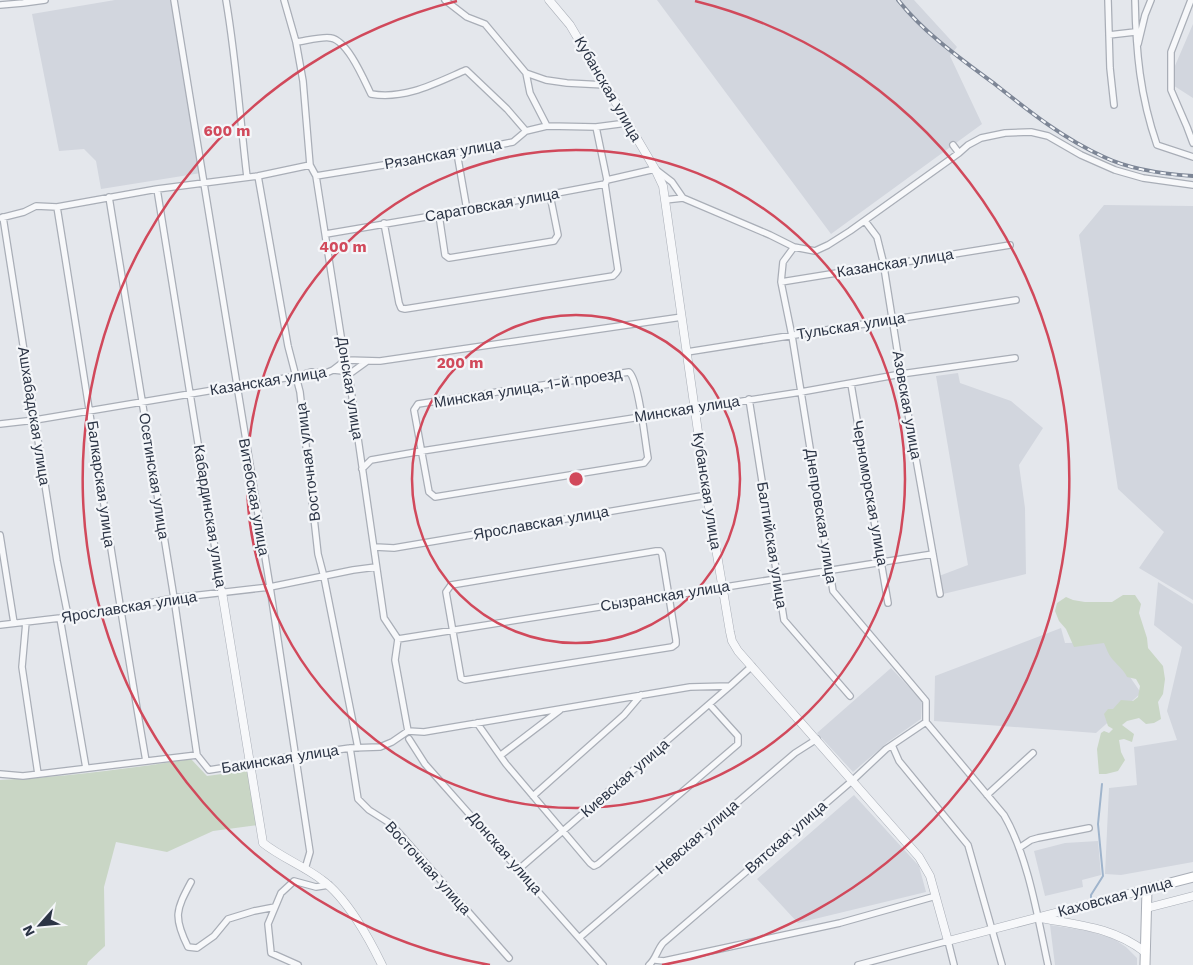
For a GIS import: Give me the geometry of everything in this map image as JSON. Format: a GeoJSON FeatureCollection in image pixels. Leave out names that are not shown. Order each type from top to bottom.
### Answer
{"type":"FeatureCollection","features":[{"type":"Feature","properties":{"kind":"main road","name":"Каховская улица"},"geometry":{"type":"LineString","coordinates":[[1147,889],[1193,877]]}},
{"type":"Feature","properties":{"kind":"main road"},"geometry":{"type":"LineString","coordinates":[[1145,965],[1147,889]]}},
{"type":"Feature","properties":{"kind":"street"},"geometry":{"type":"LineString","coordinates":[[0,5],[24,4],[45,0]]}},
{"type":"Feature","properties":{"kind":"street","name":"Витебская улица"},"geometry":{"type":"LineString","coordinates":[[174,0],[270,587],[310,852],[305,869]]}},
{"type":"Feature","properties":{"kind":"street"},"geometry":{"type":"LineString","coordinates":[[226,0],[232,35],[248,177]]}},
{"type":"Feature","properties":{"kind":"street","name":"Донская улица"},"geometry":{"type":"LineString","coordinates":[[284,0],[296,42],[303,81],[310,165],[316,176],[326,234],[375,547],[376,568],[384,618],[398,640]]}},
{"type":"Feature","properties":{"kind":"street"},"geometry":{"type":"LineString","coordinates":[[445,0],[467,17],[484,24],[526,73],[530,93],[547,126]]}},
{"type":"Feature","properties":{"kind":"street","name":"Кубанская улица"},"geometry":{"type":"LineString","coordinates":[[549,0],[570,25],[655,169],[663,186],[707,495],[732,641],[738,651],[919,856],[930,876],[954,965]]}},
{"type":"Feature","properties":{"kind":"street"},"geometry":{"type":"LineString","coordinates":[[1108,0],[1110,68],[1114,105]]}},
{"type":"Feature","properties":{"kind":"street"},"geometry":{"type":"LineString","coordinates":[[1134,0],[1138,75],[1147,117],[1157,146],[1193,157]]}},
{"type":"Feature","properties":{"kind":"street"},"geometry":{"type":"LineString","coordinates":[[1136,48],[1151,0]]}},
{"type":"Feature","properties":{"kind":"street"},"geometry":{"type":"LineString","coordinates":[[1190,0],[1171,52],[1171,90],[1193,143]]}},
{"type":"Feature","properties":{"kind":"street"},"geometry":{"type":"LineString","coordinates":[[1109,35],[1135,32]]}},
{"type":"Feature","properties":{"kind":"street"},"geometry":{"type":"LineString","coordinates":[[296,42],[331,38],[341,43],[357,66],[371,94],[378,96],[408,94],[466,70],[507,109],[526,131]]}},
{"type":"Feature","properties":{"kind":"street"},"geometry":{"type":"LineString","coordinates":[[526,73],[553,81],[605,85]]}},
{"type":"Feature","properties":{"kind":"street","name":"Рязанская улица"},"geometry":{"type":"LineString","coordinates":[[316,176],[513,142],[526,131],[547,126],[596,127],[627,123]]}},
{"type":"Feature","properties":{"kind":"street"},"geometry":{"type":"LineString","coordinates":[[384,224],[401,308],[406,309],[613,276],[618,270],[606,182],[596,127]]}},
{"type":"Feature","properties":{"kind":"street"},"geometry":{"type":"LineString","coordinates":[[665,200],[683,198],[794,247],[815,251],[828,245],[865,220],[960,153],[968,145],[981,138],[1031,132],[1048,136],[1081,155],[1115,170],[1144,178],[1193,185]]}},
{"type":"Feature","properties":{"kind":"street"},"geometry":{"type":"LineString","coordinates":[[953,145],[960,153]]}},
{"type":"Feature","properties":{"kind":"street"},"geometry":{"type":"LineString","coordinates":[[457,153],[467,210]]}},
{"type":"Feature","properties":{"kind":"street"},"geometry":{"type":"LineString","coordinates":[[1,217],[24,212],[36,206],[57,207],[157,189],[258,176],[310,165]]}},
{"type":"Feature","properties":{"kind":"street"},"geometry":{"type":"LineString","coordinates":[[655,169],[672,182],[683,198]]}},
{"type":"Feature","properties":{"kind":"street","name":"Саратовская улица"},"geometry":{"type":"LineString","coordinates":[[326,234],[550,195],[655,169]]}},
{"type":"Feature","properties":{"kind":"street","name":"Восточная улица"},"geometry":{"type":"LineString","coordinates":[[258,176],[288,346],[297,376],[318,554],[358,748]]}},
{"type":"Feature","properties":{"kind":"street","name":"Кабардинская улица"},"geometry":{"type":"LineString","coordinates":[[157,189],[264,843],[276,853],[305,869]]}},
{"type":"Feature","properties":{"kind":"street"},"geometry":{"type":"LineString","coordinates":[[438,215],[444,254],[449,258],[554,240],[558,235],[550,195]]}},
{"type":"Feature","properties":{"kind":"street","name":"Осетинская улица"},"geometry":{"type":"LineString","coordinates":[[109,197],[174,598],[197,755]]}},
{"type":"Feature","properties":{"kind":"street","name":"Балкарская улица"},"geometry":{"type":"LineString","coordinates":[[57,207],[120,609],[146,761]]}},
{"type":"Feature","properties":{"kind":"street","name":"Ашхабадская улица"},"geometry":{"type":"LineString","coordinates":[[1,217],[57,562],[68,616]]}},
{"type":"Feature","properties":{"kind":"street","name":"Азовская улица"},"geometry":{"type":"LineString","coordinates":[[865,220],[877,237],[884,264],[901,374],[940,594]]}},
{"type":"Feature","properties":{"kind":"street","name":"Казанская улица"},"geometry":{"type":"LineString","coordinates":[[780,282],[1010,245]]}},
{"type":"Feature","properties":{"kind":"street","name":"Днепровская улица"},"geometry":{"type":"LineString","coordinates":[[794,247],[783,262],[780,282],[792,336],[833,591],[926,701],[926,722]]}},
{"type":"Feature","properties":{"kind":"street","name":"Тульская улица"},"geometry":{"type":"LineString","coordinates":[[687,352],[1016,300]]}},
{"type":"Feature","properties":{"kind":"street","name":"Казанская улица"},"geometry":{"type":"LineString","coordinates":[[0,424],[35,420],[297,376],[311,372],[326,373],[346,360],[366,362],[682,317]]}},
{"type":"Feature","properties":{"kind":"street","name":"Минская улица"},"geometry":{"type":"LineString","coordinates":[[362,468],[370,460],[422,451],[851,384],[901,374],[1015,358]]}},
{"type":"Feature","properties":{"kind":"street"},"geometry":{"type":"LineString","coordinates":[[333,370],[343,371],[348,375],[366,362]]}},
{"type":"Feature","properties":{"kind":"street","name":"Минская улица, 1-й проезд"},"geometry":{"type":"LineString","coordinates":[[630,372],[634,377],[648,458],[644,463],[435,496],[429,492],[422,451],[414,410],[418,404],[630,372]]}},
{"type":"Feature","properties":{"kind":"street","name":"Черноморская улица"},"geometry":{"type":"LineString","coordinates":[[851,384],[888,602]]}},
{"type":"Feature","properties":{"kind":"street","name":"Балтийская улица"},"geometry":{"type":"LineString","coordinates":[[749,399],[784,620],[850,696]]}},
{"type":"Feature","properties":{"kind":"street","name":"Ярославская улица"},"geometry":{"type":"LineString","coordinates":[[375,547],[394,548],[707,495]]}},
{"type":"Feature","properties":{"kind":"street"},"geometry":{"type":"LineString","coordinates":[[0,535],[14,623]]}},
{"type":"Feature","properties":{"kind":"street"},"geometry":{"type":"LineString","coordinates":[[656,550],[662,554],[676,644],[672,647],[465,680],[459,674],[452,631],[446,592],[451,585],[656,550]]}},
{"type":"Feature","properties":{"kind":"street","name":"Сызранская улица"},"geometry":{"type":"LineString","coordinates":[[398,640],[933,554]]}},
{"type":"Feature","properties":{"kind":"street","name":"Ярославская улица"},"geometry":{"type":"LineString","coordinates":[[0,625],[120,609],[174,598],[270,587],[376,568]]}},
{"type":"Feature","properties":{"kind":"street"},"geometry":{"type":"LineString","coordinates":[[60,618],[86,768]]}},
{"type":"Feature","properties":{"kind":"street"},"geometry":{"type":"LineString","coordinates":[[26,622],[22,667],[38,774]]}},
{"type":"Feature","properties":{"kind":"street"},"geometry":{"type":"LineString","coordinates":[[398,640],[395,660],[408,731],[424,732],[690,687],[730,686],[752,666]]}},
{"type":"Feature","properties":{"kind":"street","name":"Киевская улица"},"geometry":{"type":"LineString","coordinates":[[520,869],[730,686]]}},
{"type":"Feature","properties":{"kind":"street"},"geometry":{"type":"LineString","coordinates":[[533,796],[624,715],[640,695]]}},
{"type":"Feature","properties":{"kind":"street"},"geometry":{"type":"LineString","coordinates":[[477,723],[506,764],[594,866],[738,744],[738,736],[710,704]]}},
{"type":"Feature","properties":{"kind":"street"},"geometry":{"type":"LineString","coordinates":[[501,755],[562,709]]}},
{"type":"Feature","properties":{"kind":"street"},"geometry":{"type":"LineString","coordinates":[[926,722],[1004,815],[1019,848],[1038,918],[1048,965]]}},
{"type":"Feature","properties":{"kind":"street","name":"Вятская улица"},"geometry":{"type":"LineString","coordinates":[[649,965],[655,960],[663,943],[892,745],[926,722]]}},
{"type":"Feature","properties":{"kind":"street","name":"Бакинская улица"},"geometry":{"type":"LineString","coordinates":[[197,755],[209,770],[350,748],[380,747],[392,742],[408,731]]}},
{"type":"Feature","properties":{"kind":"street"},"geometry":{"type":"LineString","coordinates":[[402,735],[409,739],[424,732]]}},
{"type":"Feature","properties":{"kind":"street","name":"Донская улица"},"geometry":{"type":"LineString","coordinates":[[409,739],[425,764],[520,869],[603,965]]}},
{"type":"Feature","properties":{"kind":"street","name":"Невская улица"},"geometry":{"type":"LineString","coordinates":[[579,938],[795,753],[817,739]]}},
{"type":"Feature","properties":{"kind":"street"},"geometry":{"type":"LineString","coordinates":[[892,745],[899,761],[968,845],[1002,965]]}},
{"type":"Feature","properties":{"kind":"street","name":"Восточная улица"},"geometry":{"type":"LineString","coordinates":[[350,748],[358,799],[369,810],[391,824],[509,958]]}},
{"type":"Feature","properties":{"kind":"street"},"geometry":{"type":"LineString","coordinates":[[987,795],[1033,753]]}},
{"type":"Feature","properties":{"kind":"street"},"geometry":{"type":"LineString","coordinates":[[0,774],[23,776],[197,755]]}},
{"type":"Feature","properties":{"kind":"street"},"geometry":{"type":"LineString","coordinates":[[1019,848],[1031,840],[1089,828]]}},
{"type":"Feature","properties":{"kind":"street"},"geometry":{"type":"LineString","coordinates":[[305,869],[336,891],[360,926],[382,965]]}},
{"type":"Feature","properties":{"kind":"street"},"geometry":{"type":"LineString","coordinates":[[298,965],[271,953],[268,924],[281,893],[294,881],[316,887],[329,885]]}},
{"type":"Feature","properties":{"kind":"street"},"geometry":{"type":"LineString","coordinates":[[191,882],[176,918],[188,947],[197,948],[214,936],[228,919],[275,907]]}},
{"type":"Feature","properties":{"kind":"street","name":"Каховская улица"},"geometry":{"type":"LineString","coordinates":[[1038,918],[1147,889]]}},
{"type":"Feature","properties":{"kind":"street"},"geometry":{"type":"LineString","coordinates":[[655,960],[664,961],[840,923],[936,896]]}},
{"type":"Feature","properties":{"kind":"street"},"geometry":{"type":"LineString","coordinates":[[1147,908],[1193,896]]}},
{"type":"Feature","properties":{"kind":"street"},"geometry":{"type":"LineString","coordinates":[[858,965],[1038,918],[1103,929],[1123,937],[1145,952]]}},
{"type":"Feature","properties":{"kind":"shaded area"},"geometry":{"type":"Polygon","coordinates":[[[115,0],[171,0],[201,173],[101,189],[96,161],[84,149],[59,151],[32,14],[115,0]]]}},
{"type":"Feature","properties":{"kind":"shaded area"},"geometry":{"type":"Polygon","coordinates":[[[657,0],[914,0],[957,47],[950,56],[982,124],[831,234],[657,0]]]}},
{"type":"Feature","properties":{"kind":"shaded area"},"geometry":{"type":"Polygon","coordinates":[[[1193,24],[1193,98],[1168,82],[1193,24]]]}},
{"type":"Feature","properties":{"kind":"shaded area"},"geometry":{"type":"Polygon","coordinates":[[[1104,205],[1193,206],[1193,600],[1139,568],[1164,532],[1118,489],[1079,235],[1104,205]]]}},
{"type":"Feature","properties":{"kind":"shaded area"},"geometry":{"type":"Polygon","coordinates":[[[958,373],[960,383],[1011,401],[1043,428],[1019,465],[1025,508],[1026,574],[943,594],[939,576],[968,565],[936,376],[958,373]]]}},
{"type":"Feature","properties":{"kind":"shaded area"},"geometry":{"type":"Polygon","coordinates":[[[1158,582],[1193,604],[1193,862],[1121,875],[1105,874],[1109,788],[1137,785],[1134,747],[1177,740],[1167,711],[1182,647],[1154,625],[1158,582]]]}},
{"type":"Feature","properties":{"kind":"shaded area"},"geometry":{"type":"Polygon","coordinates":[[[1061,628],[1065,643],[1106,642],[1141,693],[1096,733],[934,721],[935,676],[1061,628]]]}},
{"type":"Feature","properties":{"kind":"shaded area"},"geometry":{"type":"Polygon","coordinates":[[[891,668],[922,701],[921,719],[888,742],[853,772],[817,733],[891,668]]]}},
{"type":"Feature","properties":{"kind":"shaded area"},"geometry":{"type":"Polygon","coordinates":[[[854,795],[919,866],[926,892],[798,923],[757,879],[854,795]]]}},
{"type":"Feature","properties":{"kind":"shaded area"},"geometry":{"type":"Polygon","coordinates":[[[1098,841],[1101,875],[1082,880],[1083,887],[1045,896],[1034,851],[1065,843],[1098,841]]]}},
{"type":"Feature","properties":{"kind":"shaded area"},"geometry":{"type":"Polygon","coordinates":[[[1050,925],[1088,931],[1114,939],[1137,958],[1137,965],[1055,965],[1050,925]]]}},
{"type":"Feature","properties":{"kind":"green space"},"geometry":{"type":"Polygon","coordinates":[[[1123,595],[1135,595],[1141,604],[1139,613],[1147,638],[1148,648],[1163,666],[1165,679],[1163,694],[1158,702],[1161,719],[1154,723],[1146,724],[1139,718],[1127,721],[1122,725],[1134,734],[1132,742],[1124,739],[1119,740],[1121,752],[1125,760],[1118,771],[1099,774],[1097,749],[1101,733],[1104,731],[1109,733],[1113,729],[1108,726],[1104,714],[1108,709],[1113,709],[1121,700],[1133,701],[1138,697],[1140,686],[1136,679],[1127,677],[1108,653],[1104,643],[1074,647],[1055,611],[1057,603],[1066,597],[1085,602],[1112,602],[1123,595]]]}},
{"type":"Feature","properties":{"kind":"green space"},"geometry":{"type":"Polygon","coordinates":[[[191,759],[207,776],[229,773],[247,767],[258,825],[213,831],[167,852],[116,842],[104,887],[105,946],[87,965],[0,965],[0,780],[96,772],[191,759]]]}},
{"type":"Feature","properties":{"kind":"waterway"},"geometry":{"type":"LineString","coordinates":[[1091,898],[1103,876],[1098,824],[1102,784]]}},
{"type":"Feature","properties":{"kind":"railway"},"geometry":{"type":"LineString","coordinates":[[898,0],[944,46],[1035,115],[1075,142],[1104,157],[1125,165],[1159,173],[1193,176]]}}]}
